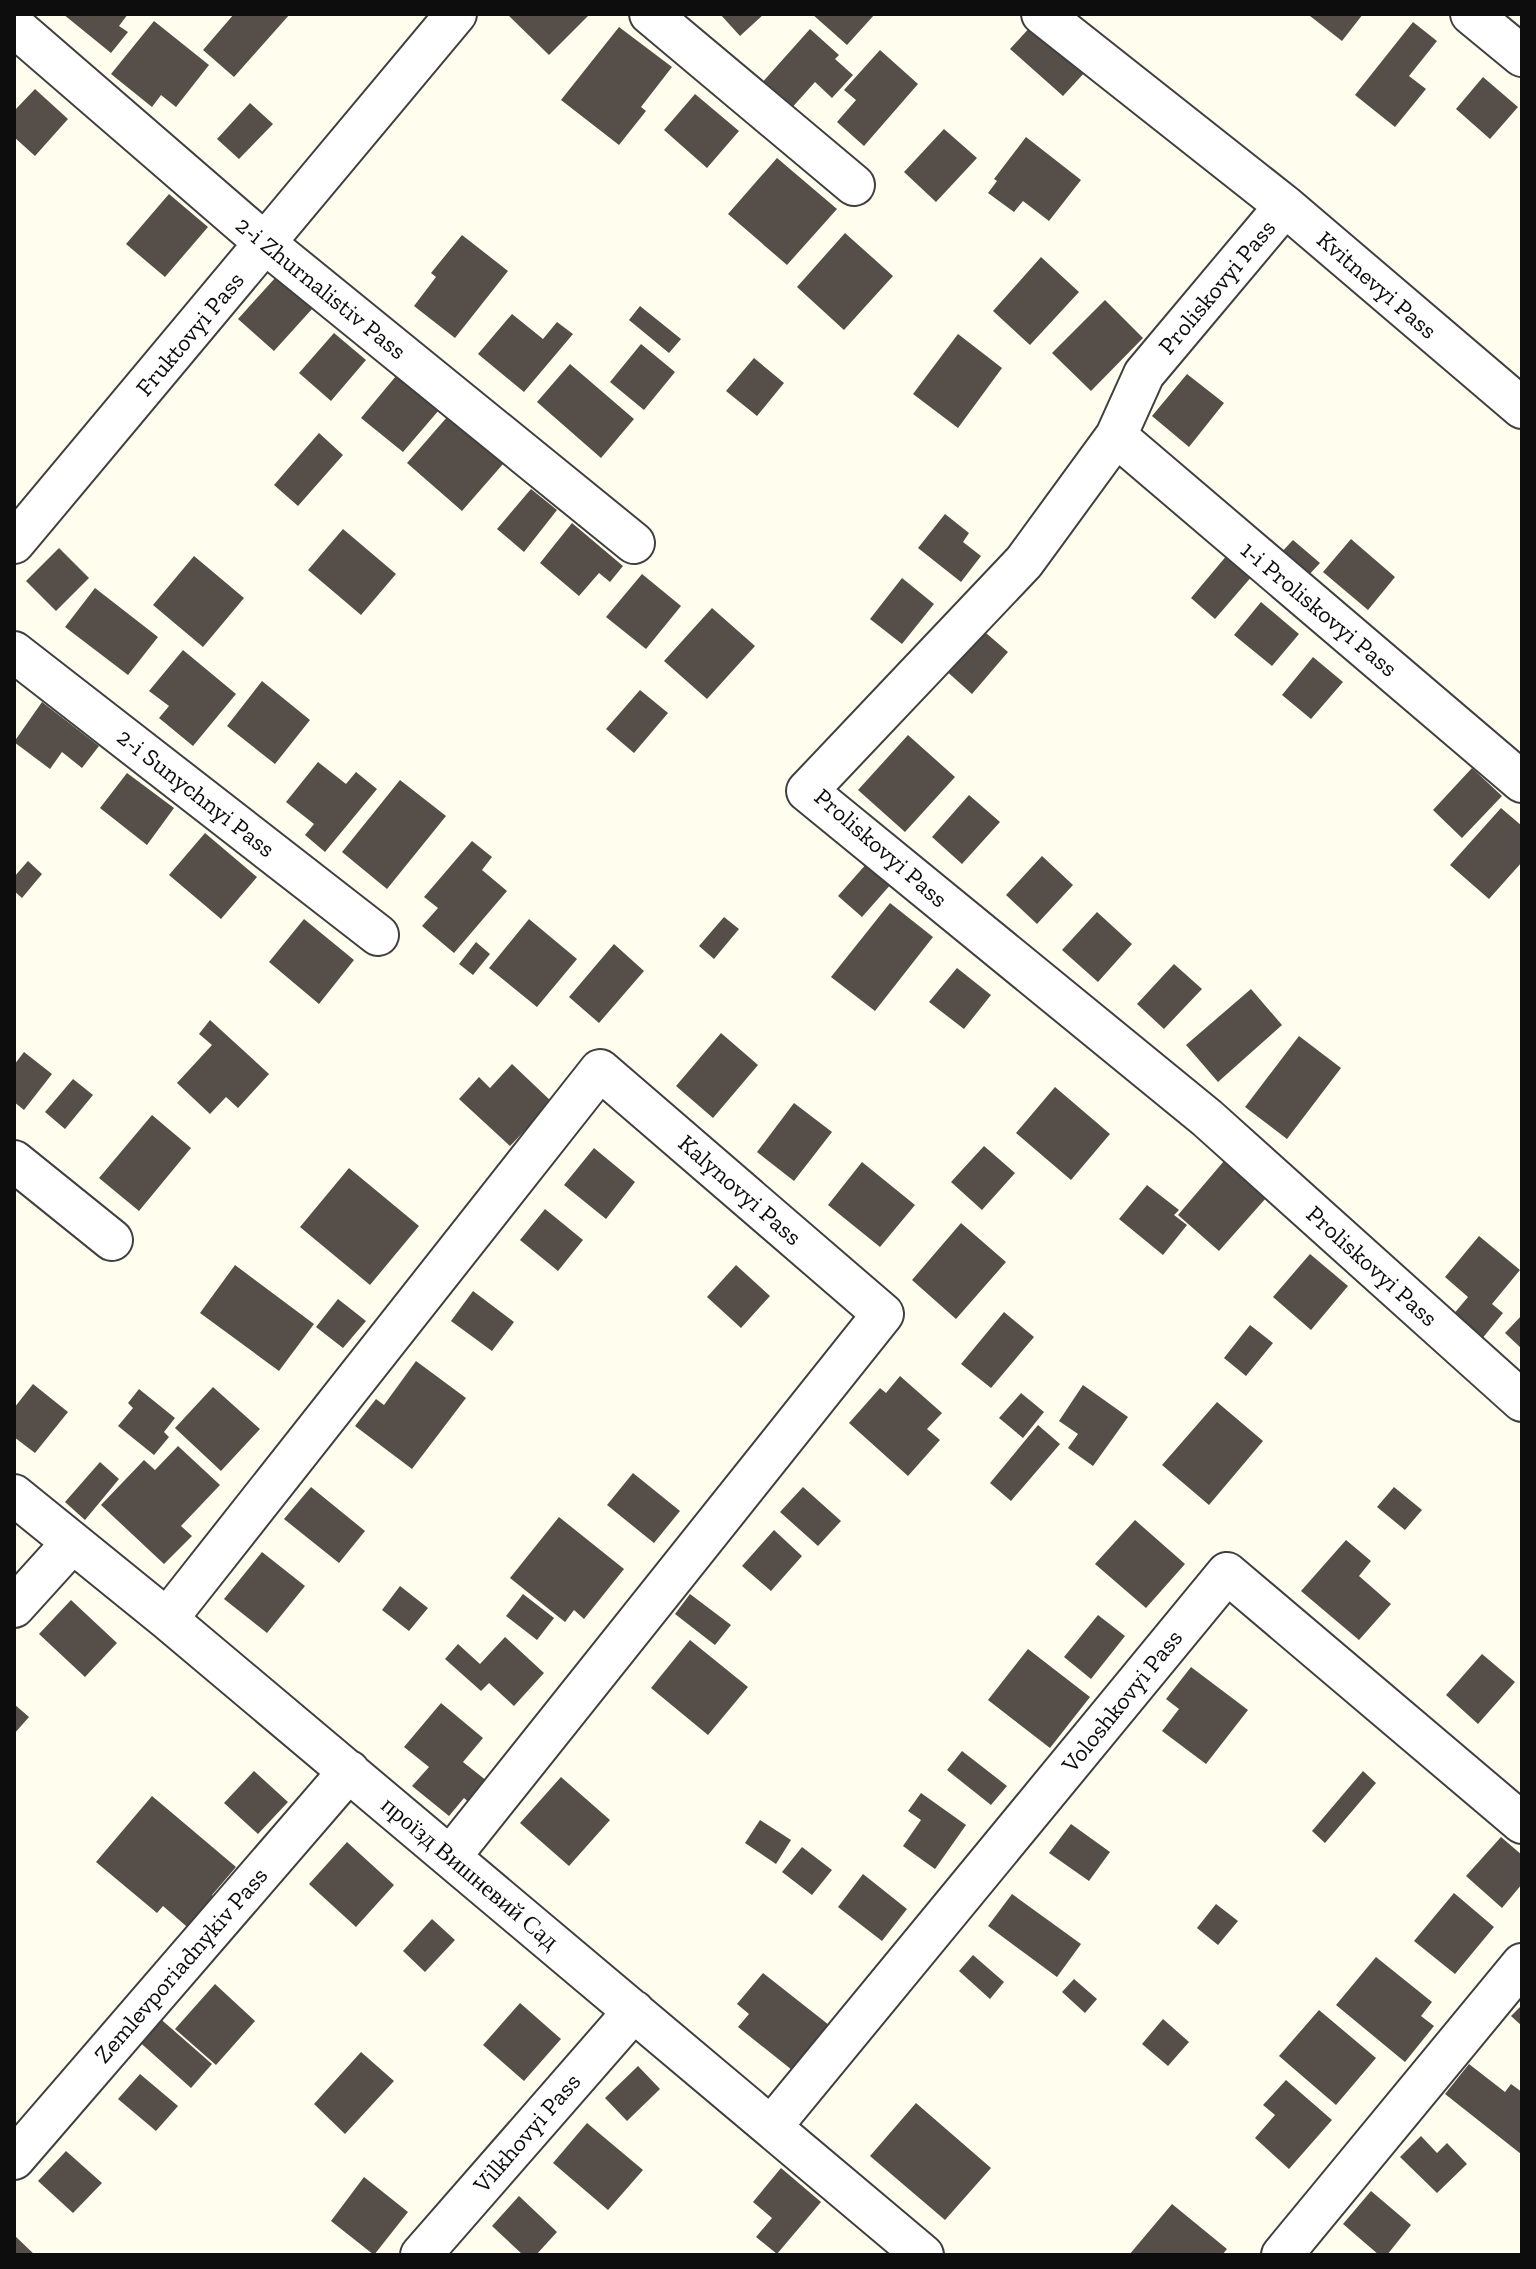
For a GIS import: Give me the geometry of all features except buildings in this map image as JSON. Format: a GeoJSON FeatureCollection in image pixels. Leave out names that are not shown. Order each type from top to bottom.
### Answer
{"type":"FeatureCollection","features":[{"type":"Feature","properties":{"kind":"street","name":"Fruktovyi Pass"},"geometry":{"type":"LineString","coordinates":[[14,543],[456,14]]}},
{"type":"Feature","properties":{"kind":"street"},"geometry":{"type":"LineString","coordinates":[[650,14],[854,185]]}},
{"type":"Feature","properties":{"kind":"street","name":"Kvitnevyi Pass"},"geometry":{"type":"LineString","coordinates":[[1042,14],[1285,206],[1522,408]]}},
{"type":"Feature","properties":{"kind":"street"},"geometry":{"type":"LineString","coordinates":[[1471,14],[1522,56]]}},
{"type":"Feature","properties":{"kind":"street","name":"2-i Zhurnalistiv Pass"},"geometry":{"type":"LineString","coordinates":[[14,26],[266,244],[634,543]]}},
{"type":"Feature","properties":{"kind":"street","name":"Proliskovyi Pass"},"geometry":{"type":"LineString","coordinates":[[1285,206],[1144,374],[1116,436],[1024,562],[807,791],[1207,1118],[1522,1401]]}},
{"type":"Feature","properties":{"kind":"street","name":"1-i Proliskovyi Pass"},"geometry":{"type":"LineString","coordinates":[[1116,436],[1522,782]]}},
{"type":"Feature","properties":{"kind":"street","name":"2-i Sunychnyi Pass"},"geometry":{"type":"LineString","coordinates":[[14,652],[378,935]]}},
{"type":"Feature","properties":{"kind":"street","name":"Kalynovyi Pass"},"geometry":{"type":"LineString","coordinates":[[167,1619],[600,1070],[883,1314],[450,1857]]}},
{"type":"Feature","properties":{"kind":"street"},"geometry":{"type":"LineString","coordinates":[[14,1161],[112,1240]]}},
{"type":"Feature","properties":{"kind":"street","name":"проїзд Вишневий Сад"},"geometry":{"type":"LineString","coordinates":[[14,1495],[349,1771],[923,2255]]}},
{"type":"Feature","properties":{"kind":"street"},"geometry":{"type":"LineString","coordinates":[[14,1607],[72,1543]]}},
{"type":"Feature","properties":{"kind":"street","name":"Voloshkovyi Pass"},"geometry":{"type":"LineString","coordinates":[[771,2127],[1227,1573],[1522,1823]]}},
{"type":"Feature","properties":{"kind":"street","name":"Zemlevporiadnykiv Pass"},"geometry":{"type":"LineString","coordinates":[[14,2159],[349,1771]]}},
{"type":"Feature","properties":{"kind":"street"},"geometry":{"type":"LineString","coordinates":[[1282,2255],[1522,1964]]}},
{"type":"Feature","properties":{"kind":"street","name":"Vilkhovyi Pass"},"geometry":{"type":"LineString","coordinates":[[421,2255],[634,2011]]}}]}
